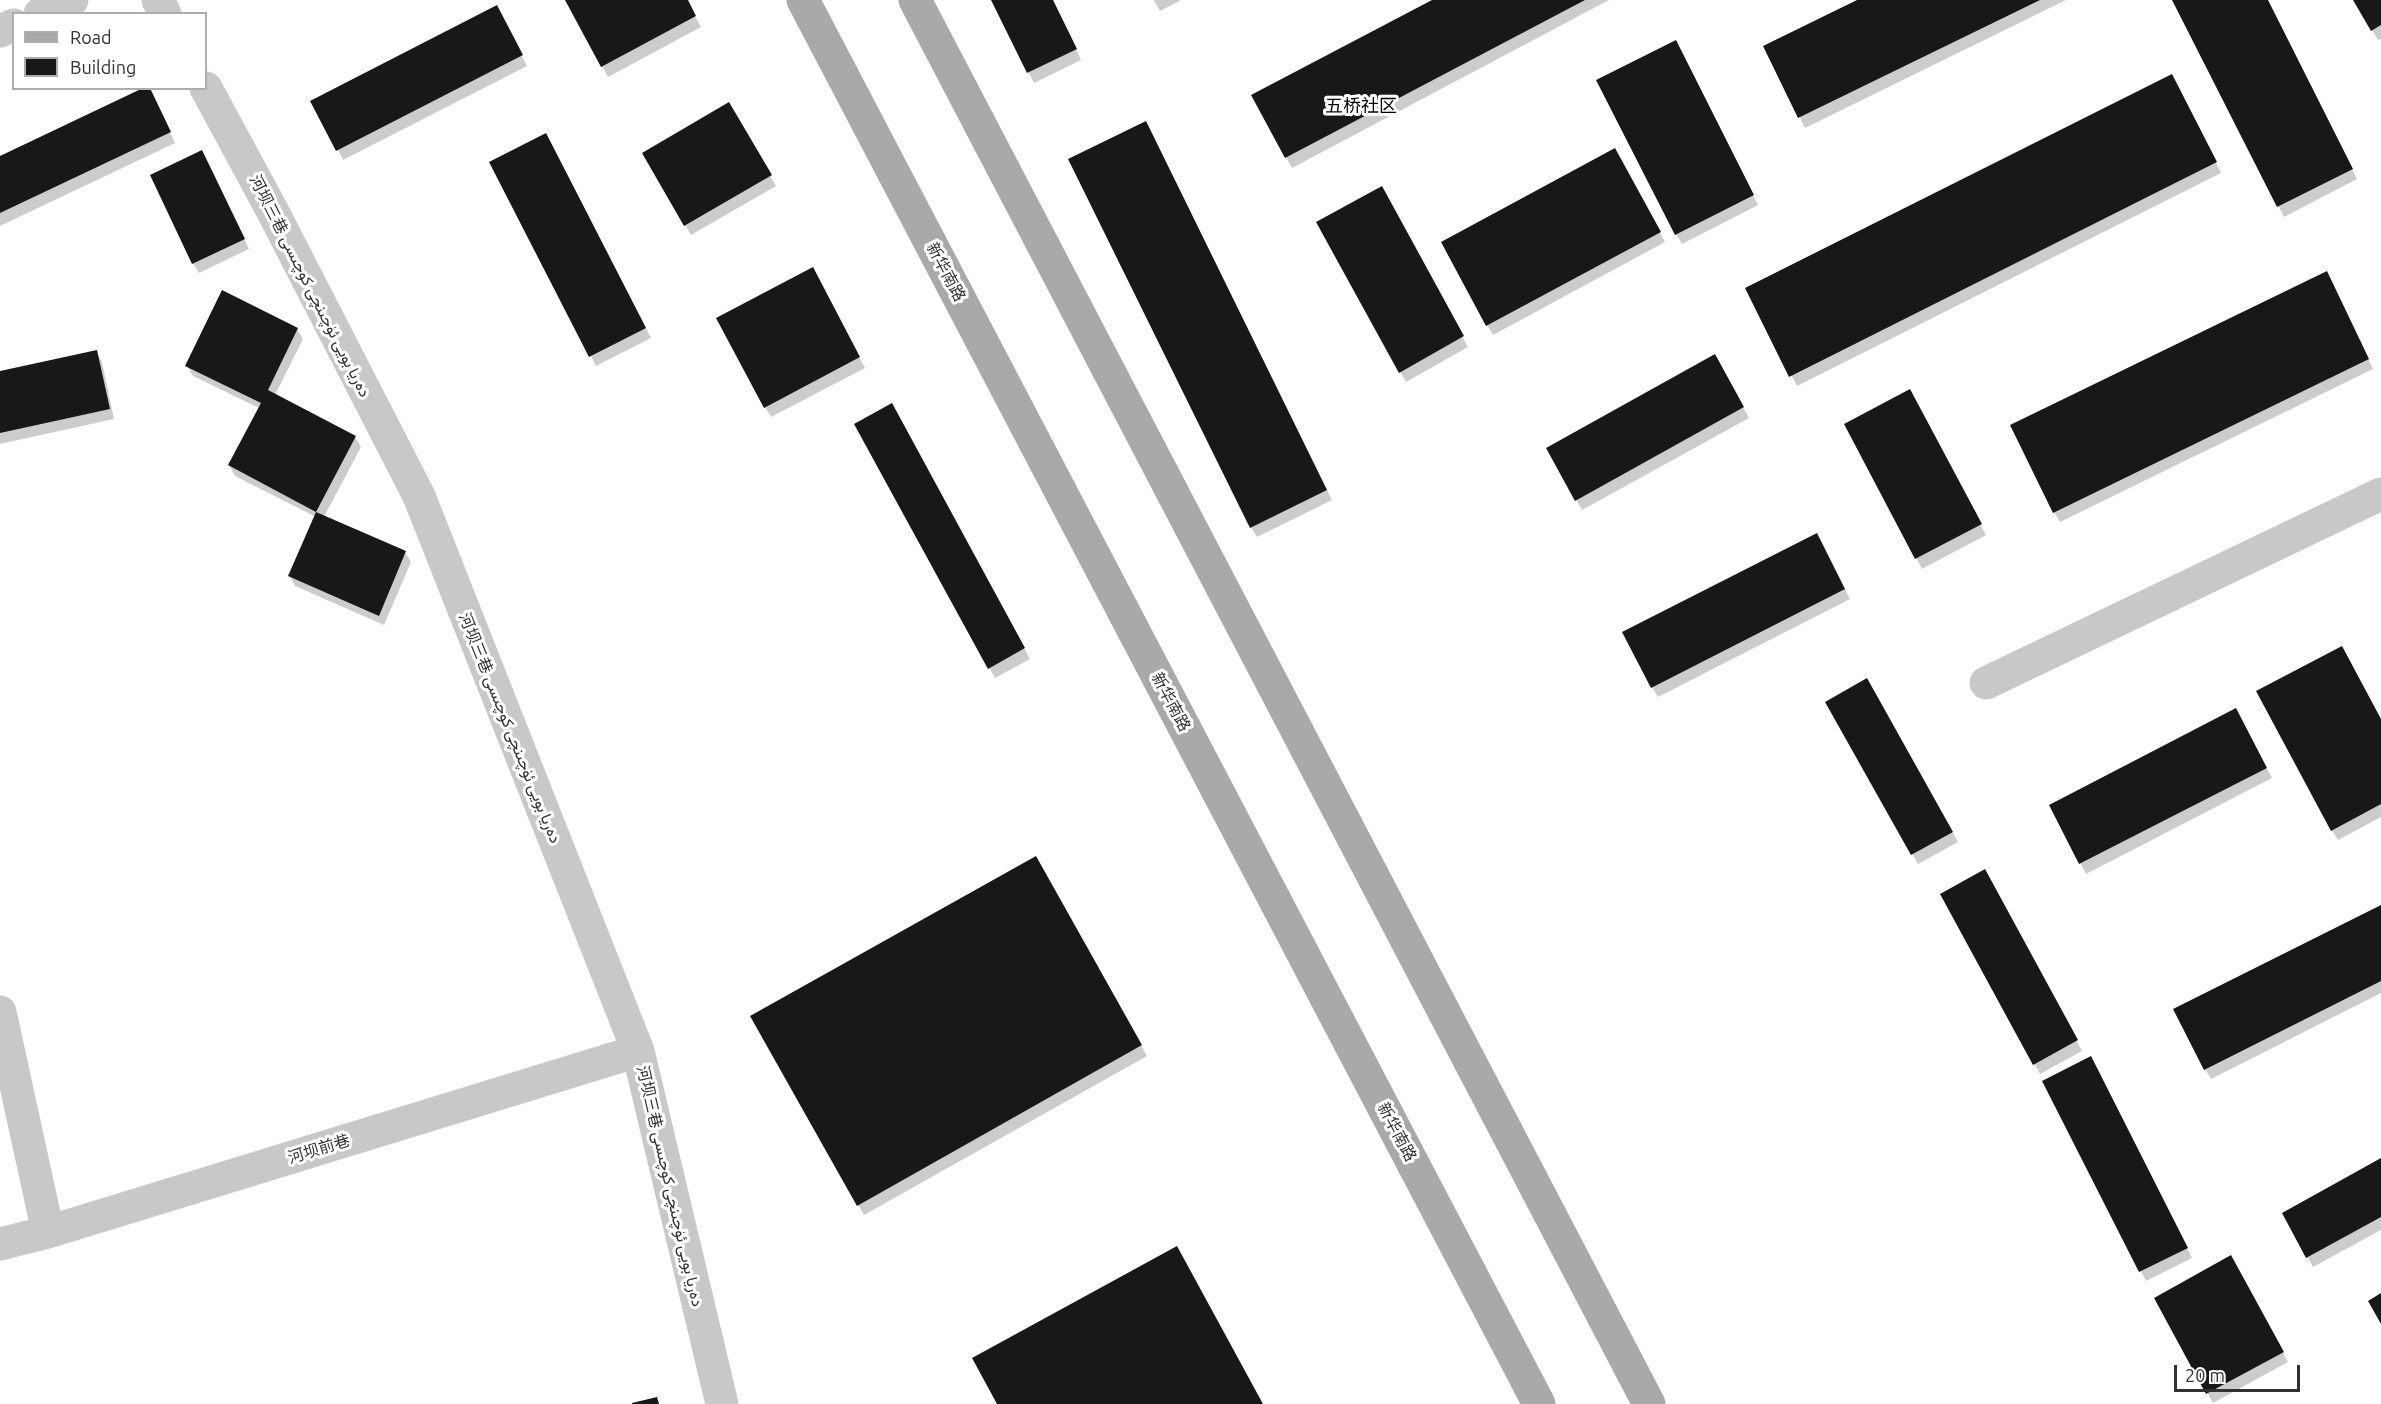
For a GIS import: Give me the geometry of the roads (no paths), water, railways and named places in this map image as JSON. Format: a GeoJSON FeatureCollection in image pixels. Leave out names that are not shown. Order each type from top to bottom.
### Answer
{"type":"FeatureCollection","features":[{"type":"Feature","properties":{"kind":"main road","name":"新华南路"},"geometry":{"type":"LineString","coordinates":[[803,0],[1539,1404]]}},
{"type":"Feature","properties":{"kind":"main road"},"geometry":{"type":"LineString","coordinates":[[915,0],[1649,1404]]}},
{"type":"Feature","properties":{"kind":"street"},"geometry":{"type":"LineString","coordinates":[[45,12],[72,0]]}},
{"type":"Feature","properties":{"kind":"street","name":"河坝三巷 دەريا بويى ئۈچىنچى كوچىسى"},"geometry":{"type":"LineString","coordinates":[[207,90],[273,212],[419,496],[638,1051],[722,1404]]}},
{"type":"Feature","properties":{"kind":"street"},"geometry":{"type":"LineString","coordinates":[[1986,683],[2381,494]]}},
{"type":"Feature","properties":{"kind":"street"},"geometry":{"type":"LineString","coordinates":[[0,1012],[48,1232]]}},
{"type":"Feature","properties":{"kind":"street","name":"河坝前巷"},"geometry":{"type":"LineString","coordinates":[[0,1244],[48,1232],[638,1051]]}},
{"type":"Feature","properties":{"kind":"district","name":"五桥社区"},"geometry":{"type":"Point","coordinates":[1361,106]}}]}
